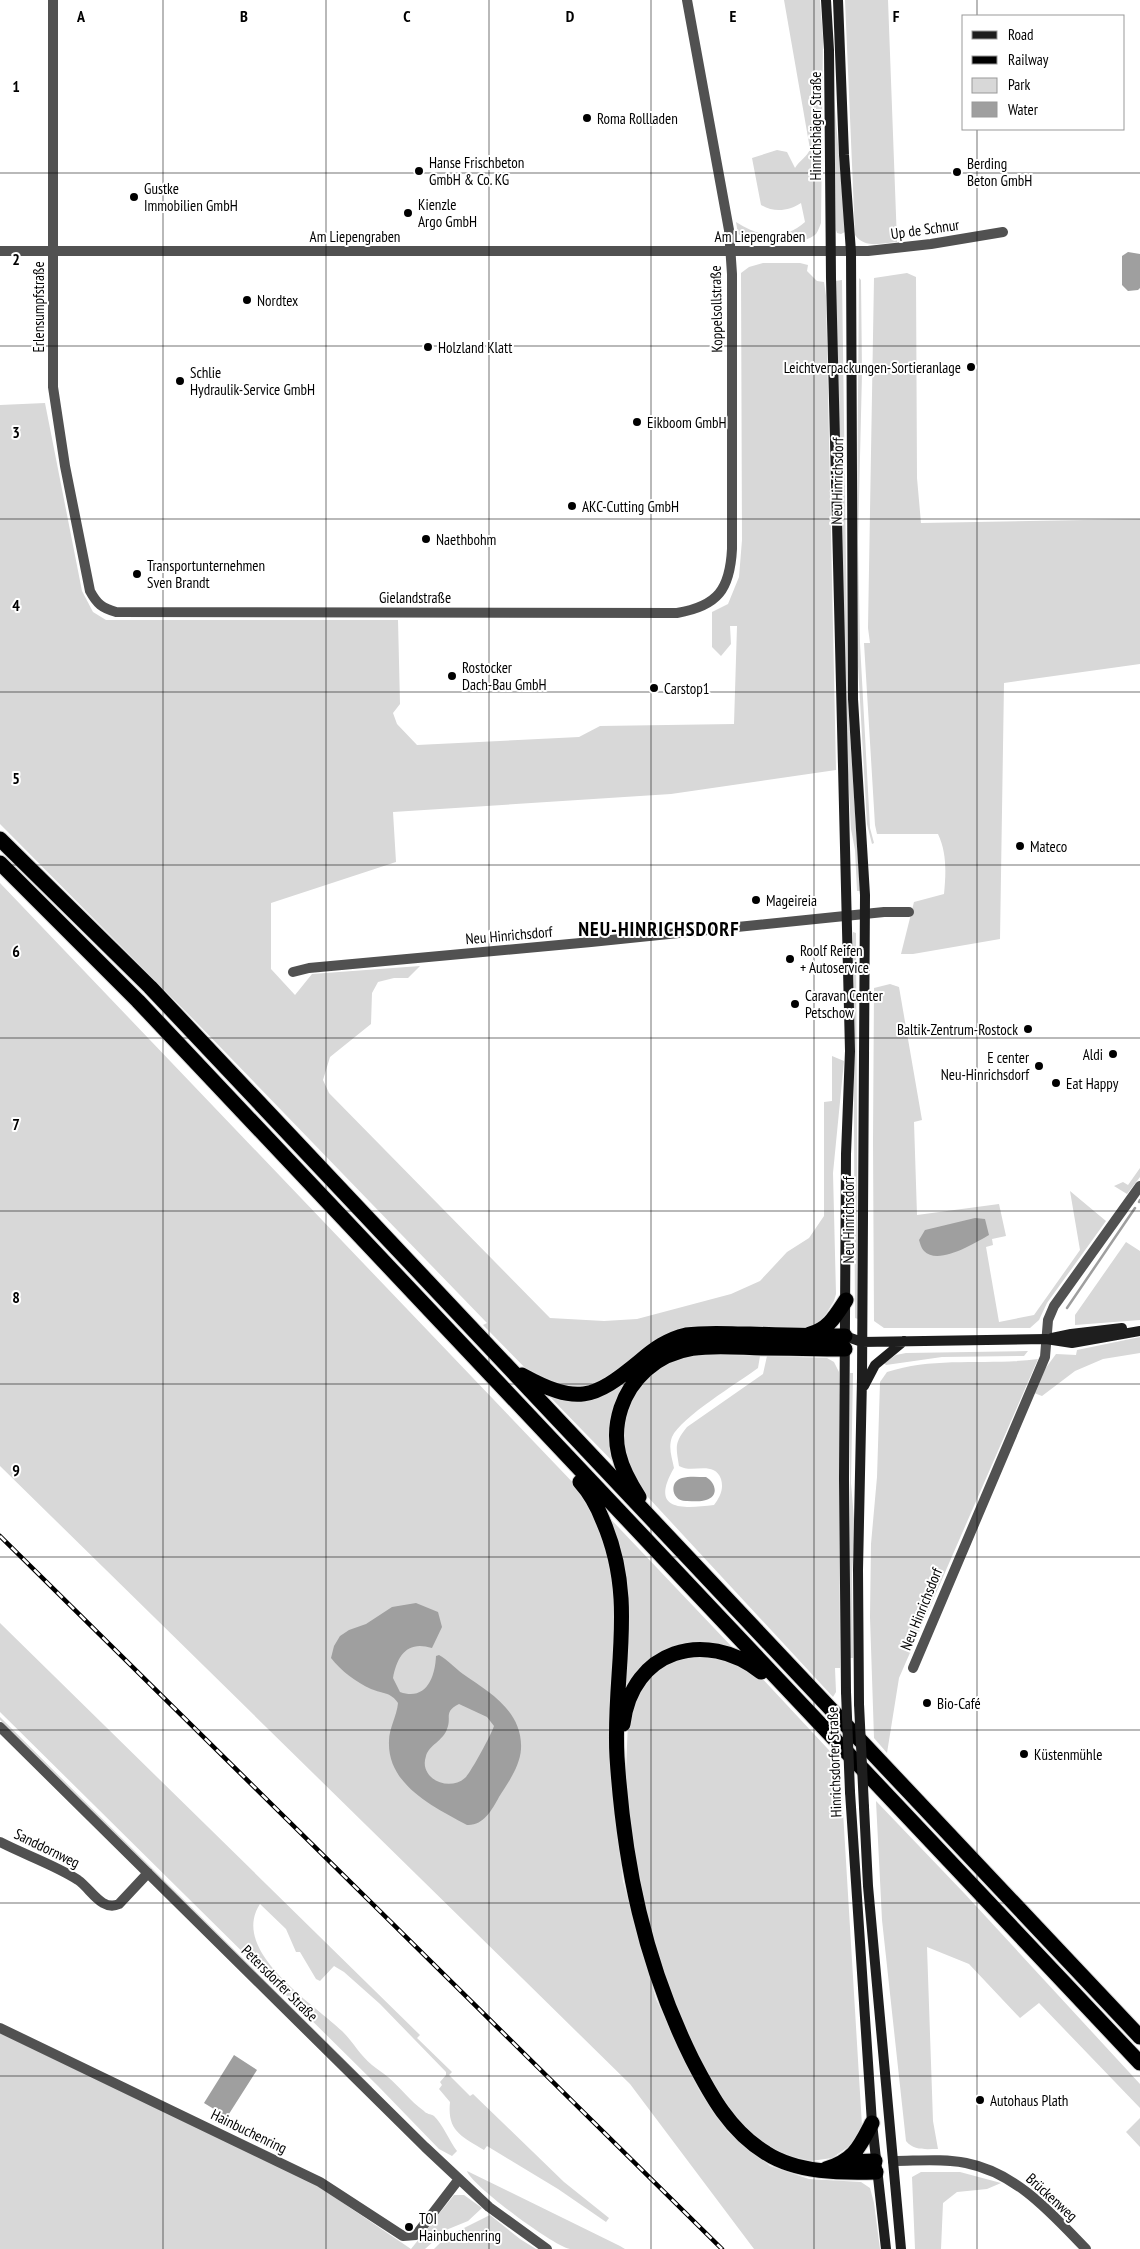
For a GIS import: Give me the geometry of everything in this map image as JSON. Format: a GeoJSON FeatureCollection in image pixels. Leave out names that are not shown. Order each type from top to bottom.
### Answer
{"type":"FeatureCollection","features":[{"type":"Feature","properties":{"kind":"highway"},"geometry":{"type":"LineString","coordinates":[[0,839],[150,987],[1140,2037]]}},
{"type":"Feature","properties":{"kind":"highway"},"geometry":{"type":"LineString","coordinates":[[0,863],[138,1001],[1140,2063]]}},
{"type":"Feature","properties":{"kind":"highway"},"geometry":{"type":"LineString","coordinates":[[803,1336],[815,1333],[829,1324],[846,1300]]}},
{"type":"Feature","properties":{"kind":"highway"},"geometry":{"type":"LineString","coordinates":[[509,1368],[554,1392],[573,1395],[585,1394],[605,1388],[654,1349],[683,1336],[708,1333],[803,1336],[845,1343]]}},
{"type":"Feature","properties":{"kind":"highway"},"geometry":{"type":"LineString","coordinates":[[662,1531],[624,1473],[618,1450],[617,1432],[620,1410],[630,1389],[642,1374],[665,1356],[692,1347],[845,1343]]}},
{"type":"Feature","properties":{"kind":"highway"},"geometry":{"type":"LineString","coordinates":[[554,1443],[569,1469],[584,1486],[601,1516],[617,1559],[623,1606],[616,1717],[625,1837],[631,1878],[646,1941],[657,1978],[677,2027],[706,2087],[723,2114],[748,2140],[767,2154],[788,2163],[849,2173],[876,2167]]}},
{"type":"Feature","properties":{"kind":"highway"},"geometry":{"type":"LineString","coordinates":[[620,1775],[624,1720],[631,1694],[650,1669],[679,1652],[712,1649],[735,1655],[751,1664],[799,1703]]}},
{"type":"Feature","properties":{"kind":"highway"},"geometry":{"type":"LineString","coordinates":[[824,2170],[845,2162],[859,2148],[872,2123]]}},
{"type":"Feature","properties":{"kind":"highway"},"geometry":{"type":"LineString","coordinates":[[845,2162],[876,2167]]}},
{"type":"Feature","properties":{"kind":"main road","name":"Hinrichshäger Straße"},"geometry":{"type":"LineString","coordinates":[[826,0],[829,50],[830,251]]}},
{"type":"Feature","properties":{"kind":"main road","name":"Neu Hinrichsdorf"},"geometry":{"type":"LineString","coordinates":[[838,0],[842,47],[844,155],[851,252],[853,699],[863,843],[865,915],[862,1342]]}},
{"type":"Feature","properties":{"kind":"main road","name":"Neu Hinrichsdorf"},"geometry":{"type":"LineString","coordinates":[[830,251],[842,756],[848,895],[850,1078],[846,1154],[845,1343]]}},
{"type":"Feature","properties":{"kind":"main road"},"geometry":{"type":"LineString","coordinates":[[848,895],[852,907],[857,913],[865,915]]}},
{"type":"Feature","properties":{"kind":"main road"},"geometry":{"type":"LineString","coordinates":[[848,918],[865,931]]}},
{"type":"Feature","properties":{"kind":"main road"},"geometry":{"type":"LineString","coordinates":[[1046,1339],[1071,1334],[1140,1326]]}},
{"type":"Feature","properties":{"kind":"main road"},"geometry":{"type":"LineString","coordinates":[[845,1343],[1046,1339],[1072,1343],[1140,1331]]}},
{"type":"Feature","properties":{"kind":"main road"},"geometry":{"type":"LineString","coordinates":[[862,1389],[875,1365],[904,1341]]}},
{"type":"Feature","properties":{"kind":"main road","name":"Hinrichsdorfer Straße"},"geometry":{"type":"LineString","coordinates":[[862,1342],[858,1570],[859,1704],[868,1886],[901,2249]]}},
{"type":"Feature","properties":{"kind":"main road","name":"Hinrichsdorfer Straße"},"geometry":{"type":"LineString","coordinates":[[845,1343],[846,1692],[850,1792],[872,2123],[886,2249]]}},
{"type":"Feature","properties":{"kind":"main road","name":"Brückenweg"},"geometry":{"type":"LineString","coordinates":[[876,2167],[893,2161]]}},
{"type":"Feature","properties":{"kind":"street","name":"Erlensumpfstraße"},"geometry":{"type":"LineString","coordinates":[[53,0],[52,359],[55,407],[90,591],[100,607]]}},
{"type":"Feature","properties":{"kind":"street","name":"Koppelsollstraße"},"geometry":{"type":"LineString","coordinates":[[687,0],[729,230],[732,549],[729,578],[722,590]]}},
{"type":"Feature","properties":{"kind":"street","name":"Up de Schnur"},"geometry":{"type":"LineString","coordinates":[[830,251],[851,252],[923,245],[1003,232]]}},
{"type":"Feature","properties":{"kind":"street","name":"Am Liepengraben"},"geometry":{"type":"LineString","coordinates":[[0,251],[830,251]]}},
{"type":"Feature","properties":{"kind":"street","name":"Gielandstraße"},"geometry":{"type":"LineString","coordinates":[[100,607],[116,612],[677,613],[702,607],[713,600],[722,590]]}},
{"type":"Feature","properties":{"kind":"street","name":"Neu Hinrichsdorf"},"geometry":{"type":"LineString","coordinates":[[293,972],[309,968],[909,912]]}},
{"type":"Feature","properties":{"kind":"street","name":"Neu Hinrichsdorf"},"geometry":{"type":"LineString","coordinates":[[913,1668],[1045,1357],[1048,1320],[1054,1306],[1140,1186]]}},
{"type":"Feature","properties":{"kind":"street","name":"Petersdorfer Straße"},"geometry":{"type":"LineString","coordinates":[[0,1727],[459,2180],[489,2207],[547,2249]]}},
{"type":"Feature","properties":{"kind":"street","name":"Sanddornweg"},"geometry":{"type":"LineString","coordinates":[[0,1842],[79,1881],[105,1905],[113,1907],[119,1904],[148,1874]]}},
{"type":"Feature","properties":{"kind":"street","name":"Hainbuchenring"},"geometry":{"type":"LineString","coordinates":[[0,2028],[320,2182],[403,2236],[416,2235],[459,2180]]}},
{"type":"Feature","properties":{"kind":"street","name":"Brückenweg"},"geometry":{"type":"LineString","coordinates":[[893,2161],[966,2163],[997,2174],[1025,2190],[1086,2249]]}},
{"type":"Feature","properties":{"kind":"green space"},"geometry":{"type":"Polygon","coordinates":[[[784,0],[820,0],[823,38],[821,223],[816,234],[809,238],[800,241],[777,243],[754,240],[738,234],[736,222],[762,234],[779,235],[788,233],[805,222],[801,203],[792,208],[781,210],[766,208],[761,205],[752,158],[777,150],[787,152],[795,168],[810,149],[784,0]]]}},
{"type":"Feature","properties":{"kind":"green space"},"geometry":{"type":"Polygon","coordinates":[[[845,0],[888,0],[897,242],[869,244],[855,235],[845,0]]]}},
{"type":"Feature","properties":{"kind":"green space"},"geometry":{"type":"Polygon","coordinates":[[[834,98],[845,227],[845,232],[841,234],[837,233],[836,230],[834,98]]]}},
{"type":"Feature","properties":{"kind":"green space"},"geometry":{"type":"Polygon","coordinates":[[[763,263],[800,263],[808,265],[807,271],[817,281],[824,282],[826,296],[836,770],[671,794],[393,812],[396,862],[271,903],[271,969],[295,995],[312,974],[420,966],[408,978],[394,978],[378,982],[372,993],[371,1024],[330,1057],[323,1080],[329,1093],[550,1318],[604,1321],[637,1319],[731,1294],[760,1281],[787,1252],[809,1238],[824,1216],[824,1102],[832,1101],[832,1056],[844,1061],[833,1173],[836,1294],[826,1314],[820,1321],[805,1330],[706,1327],[612,1378],[571,1391],[532,1375],[483,1325],[487,1323],[195,1021],[0,824],[0,405],[45,403],[82,591],[93,612],[106,620],[398,620],[400,704],[393,713],[397,724],[417,745],[579,737],[600,726],[734,724],[737,626],[730,626],[731,644],[721,656],[712,647],[712,612],[728,604],[739,577],[742,540],[741,273],[749,267],[763,263]]]}},
{"type":"Feature","properties":{"kind":"green space"},"geometry":{"type":"Polygon","coordinates":[[[907,273],[916,277],[917,478],[921,523],[1140,519],[1140,664],[1004,683],[1000,939],[913,954],[901,954],[914,902],[944,894],[945,871],[943,848],[938,834],[877,834],[875,825],[864,643],[870,643],[868,628],[874,278],[907,273]]]}},
{"type":"Feature","properties":{"kind":"green space"},"geometry":{"type":"Polygon","coordinates":[[[859,278],[861,280],[862,373],[858,542],[860,643],[870,828],[874,843],[872,844],[867,824],[856,631],[859,278]]]}},
{"type":"Feature","properties":{"kind":"green space"},"geometry":{"type":"Polygon","coordinates":[[[842,280],[848,702],[860,891],[857,891],[855,850],[851,829],[844,701],[835,281],[842,280]]]}},
{"type":"Feature","properties":{"kind":"green space"},"geometry":{"type":"Polygon","coordinates":[[[0,883],[579,1489],[597,1518],[617,1583],[611,1776],[623,1881],[656,1999],[699,2090],[728,2132],[770,2166],[809,2179],[861,2182],[870,2188],[874,2203],[880,2249],[754,2249],[630,2084],[0,1466],[0,883]]]}},
{"type":"Feature","properties":{"kind":"green space"},"geometry":{"type":"Polygon","coordinates":[[[853,932],[856,933],[858,1319],[855,1318],[853,932]]]}},
{"type":"Feature","properties":{"kind":"green space"},"geometry":{"type":"Polygon","coordinates":[[[890,984],[899,987],[922,1120],[914,1122],[917,1215],[999,1204],[1006,1236],[992,1239],[993,1245],[986,1247],[999,1322],[1034,1315],[1080,1250],[1070,1191],[1106,1221],[1047,1303],[1039,1320],[1030,1328],[884,1328],[874,1321],[874,988],[890,984]]]}},
{"type":"Feature","properties":{"kind":"green space"},"geometry":{"type":"Polygon","coordinates":[[[1140,1168],[1140,1177],[1127,1194],[1114,1186],[1123,1182],[1128,1185],[1140,1168]]]}},
{"type":"Feature","properties":{"kind":"green space"},"geometry":{"type":"Polygon","coordinates":[[[1126,1242],[1140,1251],[1140,1320],[1075,1325],[1075,1315],[1126,1242]]]}},
{"type":"Feature","properties":{"kind":"green space"},"geometry":{"type":"Polygon","coordinates":[[[1140,1337],[1140,1353],[1103,1359],[1075,1371],[1042,1396],[1034,1393],[1045,1369],[1056,1354],[1076,1355],[1077,1350],[1140,1337]]]}},
{"type":"Feature","properties":{"kind":"green space"},"geometry":{"type":"Polygon","coordinates":[[[717,1340],[631,1380],[618,1467],[550,1397],[617,1385],[717,1340]]]}},
{"type":"Feature","properties":{"kind":"green space"},"geometry":{"type":"Polygon","coordinates":[[[1028,1351],[1024,1356],[942,1357],[886,1365],[884,1363],[896,1355],[906,1353],[1028,1351]]]}},
{"type":"Feature","properties":{"kind":"green space"},"geometry":{"type":"Polygon","coordinates":[[[693,1354],[760,1356],[758,1368],[698,1410],[677,1429],[672,1437],[670,1449],[674,1468],[667,1482],[665,1492],[667,1500],[681,1506],[714,1505],[720,1496],[722,1486],[718,1473],[713,1470],[690,1469],[679,1466],[677,1445],[680,1437],[687,1427],[763,1374],[767,1356],[827,1358],[834,1362],[839,1372],[840,1668],[835,1668],[836,1692],[833,1697],[634,1482],[622,1451],[623,1416],[643,1378],[654,1368],[693,1354]]]}},
{"type":"Feature","properties":{"kind":"green space"},"geometry":{"type":"Polygon","coordinates":[[[1038,1359],[899,1678],[887,1753],[874,1738],[870,1617],[871,1544],[877,1477],[880,1382],[887,1372],[924,1364],[1038,1359]]]}},
{"type":"Feature","properties":{"kind":"green space"},"geometry":{"type":"Polygon","coordinates":[[[850,1373],[853,1373],[851,1483],[855,1531],[852,1573],[853,1658],[850,1658],[850,1373]]]}},
{"type":"Feature","properties":{"kind":"green space"},"geometry":{"type":"Polygon","coordinates":[[[602,1510],[733,1648],[711,1644],[675,1647],[622,1706],[626,1640],[602,1510]]]}},
{"type":"Feature","properties":{"kind":"green space"},"geometry":{"type":"Polygon","coordinates":[[[0,1623],[420,2035],[417,2038],[452,2072],[449,2075],[470,2096],[473,2094],[564,2182],[609,2218],[606,2222],[558,2189],[487,2146],[484,2150],[457,2132],[451,2120],[450,2102],[439,2089],[442,2085],[440,2082],[446,2075],[446,2072],[380,2004],[344,1972],[334,1966],[320,1981],[316,1979],[300,1952],[296,1952],[286,1929],[260,1904],[253,1922],[256,1940],[265,1958],[279,1975],[342,2031],[368,2061],[426,2113],[437,2119],[457,2151],[452,2156],[439,2149],[378,2086],[0,1712],[0,1623]]]}},
{"type":"Feature","properties":{"kind":"green space"},"geometry":{"type":"Polygon","coordinates":[[[712,1653],[757,1673],[840,1762],[862,2126],[851,2145],[832,2158],[811,2161],[779,2153],[753,2136],[728,2111],[684,2032],[646,1922],[625,1796],[628,1721],[640,1686],[670,1660],[712,1653]]]}},
{"type":"Feature","properties":{"kind":"green space"},"geometry":{"type":"Polygon","coordinates":[[[0,1717],[372,2087],[371,2089],[0,1720],[0,1717]]]}},
{"type":"Feature","properties":{"kind":"green space"},"geometry":{"type":"Polygon","coordinates":[[[876,1801],[964,1893],[1140,2084],[1140,2108],[1039,2003],[1020,2018],[969,1964],[927,1947],[933,2121],[938,2149],[916,2148],[906,2141],[882,1920],[876,1801]]]}},
{"type":"Feature","properties":{"kind":"green space"},"geometry":{"type":"Polygon","coordinates":[[[0,2033],[315,2184],[411,2249],[0,2249],[0,2033]]]}},
{"type":"Feature","properties":{"kind":"green space"},"geometry":{"type":"Polygon","coordinates":[[[1140,2118],[1140,2147],[1126,2132],[1140,2118]]]}},
{"type":"Feature","properties":{"kind":"green space"},"geometry":{"type":"Polygon","coordinates":[[[467,2171],[625,2249],[570,2249],[561,2246],[531,2227],[497,2201],[467,2171]]]}},
{"type":"Feature","properties":{"kind":"green space"},"geometry":{"type":"Polygon","coordinates":[[[921,2172],[960,2172],[1001,2183],[987,2189],[957,2192],[943,2203],[941,2249],[915,2249],[912,2177],[921,2172]]]}},
{"type":"Feature","properties":{"kind":"green space"},"geometry":{"type":"Polygon","coordinates":[[[454,2195],[464,2195],[482,2208],[468,2221],[446,2230],[425,2249],[411,2249],[454,2195]]]}},
{"type":"Feature","properties":{"kind":"green space"},"geometry":{"type":"Polygon","coordinates":[[[490,2215],[536,2249],[434,2249],[446,2237],[490,2215]]]}},
{"type":"Feature","properties":{"kind":"water"},"geometry":{"type":"Polygon","coordinates":[[[1128,252],[1140,254],[1140,288],[1138,290],[1128,291],[1122,285],[1122,256],[1128,252]]]}},
{"type":"Feature","properties":{"kind":"water"},"geometry":{"type":"Polygon","coordinates":[[[975,1218],[985,1219],[989,1235],[966,1248],[947,1255],[930,1255],[922,1248],[919,1240],[925,1230],[975,1218]]]}},
{"type":"Feature","properties":{"kind":"water"},"geometry":{"type":"Polygon","coordinates":[[[688,1477],[706,1477],[712,1482],[715,1489],[710,1498],[702,1501],[687,1501],[675,1495],[673,1487],[678,1480],[688,1477]]]}},
{"type":"Feature","properties":{"kind":"water"},"geometry":{"type":"Polygon","coordinates":[[[416,1603],[438,1612],[442,1627],[432,1648],[416,1646],[410,1648],[397,1663],[393,1678],[400,1692],[409,1694],[423,1690],[431,1679],[436,1656],[439,1655],[502,1704],[516,1724],[520,1736],[521,1749],[516,1768],[490,1812],[473,1825],[467,1825],[427,1802],[404,1782],[390,1757],[390,1731],[398,1703],[390,1695],[371,1689],[354,1680],[331,1658],[334,1646],[340,1636],[349,1630],[366,1624],[392,1607],[416,1603]],[[459,1704],[449,1712],[445,1733],[426,1756],[425,1764],[431,1777],[437,1781],[452,1784],[466,1777],[494,1726],[487,1717],[459,1704]]]}},
{"type":"Feature","properties":{"kind":"water"},"geometry":{"type":"Polygon","coordinates":[[[234,2055],[257,2070],[227,2117],[204,2103],[234,2055]]]}},
{"type":"Feature","properties":{"kind":"waterway"},"geometry":{"type":"LineString","coordinates":[[1067,1308],[1135,1208]]}},
{"type":"Feature","properties":{"kind":"railway"},"geometry":{"type":"LineString","coordinates":[[0,1536],[722,2249]]}},
{"type":"Feature","properties":{"kind":"place","name":"Roma Rollladen"},"geometry":{"type":"Point","coordinates":[587,118]}},
{"type":"Feature","properties":{"kind":"place","name":"Hanse Frischbeton GmbH & Co. KG"},"geometry":{"type":"Point","coordinates":[419,171]}},
{"type":"Feature","properties":{"kind":"place","name":"Berding Beton GmbH"},"geometry":{"type":"Point","coordinates":[957,172]}},
{"type":"Feature","properties":{"kind":"place","name":"Gustke Immobilien GmbH"},"geometry":{"type":"Point","coordinates":[134,197]}},
{"type":"Feature","properties":{"kind":"place","name":"Kienzle Argo GmbH"},"geometry":{"type":"Point","coordinates":[408,213]}},
{"type":"Feature","properties":{"kind":"place","name":"Nordtex"},"geometry":{"type":"Point","coordinates":[247,300]}},
{"type":"Feature","properties":{"kind":"place","name":"Holzland Klatt"},"geometry":{"type":"Point","coordinates":[428,347]}},
{"type":"Feature","properties":{"kind":"place","name":"Leichtverpackungen-Sortieranlage"},"geometry":{"type":"Point","coordinates":[971,367]}},
{"type":"Feature","properties":{"kind":"place","name":"Schlie Hydraulik-Service GmbH"},"geometry":{"type":"Point","coordinates":[180,381]}},
{"type":"Feature","properties":{"kind":"place","name":"Eikboom GmbH"},"geometry":{"type":"Point","coordinates":[637,422]}},
{"type":"Feature","properties":{"kind":"place","name":"AKC-Cutting GmbH"},"geometry":{"type":"Point","coordinates":[572,506]}},
{"type":"Feature","properties":{"kind":"place","name":"Naethbohm"},"geometry":{"type":"Point","coordinates":[426,539]}},
{"type":"Feature","properties":{"kind":"place","name":"Transportunternehmen Sven Brandt"},"geometry":{"type":"Point","coordinates":[137,574]}},
{"type":"Feature","properties":{"kind":"place","name":"Rostocker Dach-Bau GmbH"},"geometry":{"type":"Point","coordinates":[452,676]}},
{"type":"Feature","properties":{"kind":"place","name":"Carstop1"},"geometry":{"type":"Point","coordinates":[654,688]}},
{"type":"Feature","properties":{"kind":"place","name":"Mateco"},"geometry":{"type":"Point","coordinates":[1020,846]}},
{"type":"Feature","properties":{"kind":"place","name":"Mageireia"},"geometry":{"type":"Point","coordinates":[756,900]}},
{"type":"Feature","properties":{"kind":"place","name":"Roolf Reifen + Autoservice"},"geometry":{"type":"Point","coordinates":[790,959]}},
{"type":"Feature","properties":{"kind":"place","name":"Caravan Center Petschow"},"geometry":{"type":"Point","coordinates":[795,1004]}},
{"type":"Feature","properties":{"kind":"place","name":"Baltik-Zentrum-Rostock"},"geometry":{"type":"Point","coordinates":[1028,1029]}},
{"type":"Feature","properties":{"kind":"place","name":"Aldi"},"geometry":{"type":"Point","coordinates":[1113,1054]}},
{"type":"Feature","properties":{"kind":"place","name":"E center Neu-Hinrichsdorf"},"geometry":{"type":"Point","coordinates":[1039,1066]}},
{"type":"Feature","properties":{"kind":"place","name":"Eat Happy"},"geometry":{"type":"Point","coordinates":[1056,1083]}},
{"type":"Feature","properties":{"kind":"place","name":"Bio-Café"},"geometry":{"type":"Point","coordinates":[927,1703]}},
{"type":"Feature","properties":{"kind":"place","name":"Küstenmühle"},"geometry":{"type":"Point","coordinates":[1024,1754]}},
{"type":"Feature","properties":{"kind":"place","name":"Autohaus Plath"},"geometry":{"type":"Point","coordinates":[980,2100]}},
{"type":"Feature","properties":{"kind":"place","name":"TOI Hainbuchenring"},"geometry":{"type":"Point","coordinates":[409,2227]}},
{"type":"Feature","properties":{"kind":"district","name":"NEU-HINRICHSDORF"},"geometry":{"type":"Point","coordinates":[659,929]}}]}
